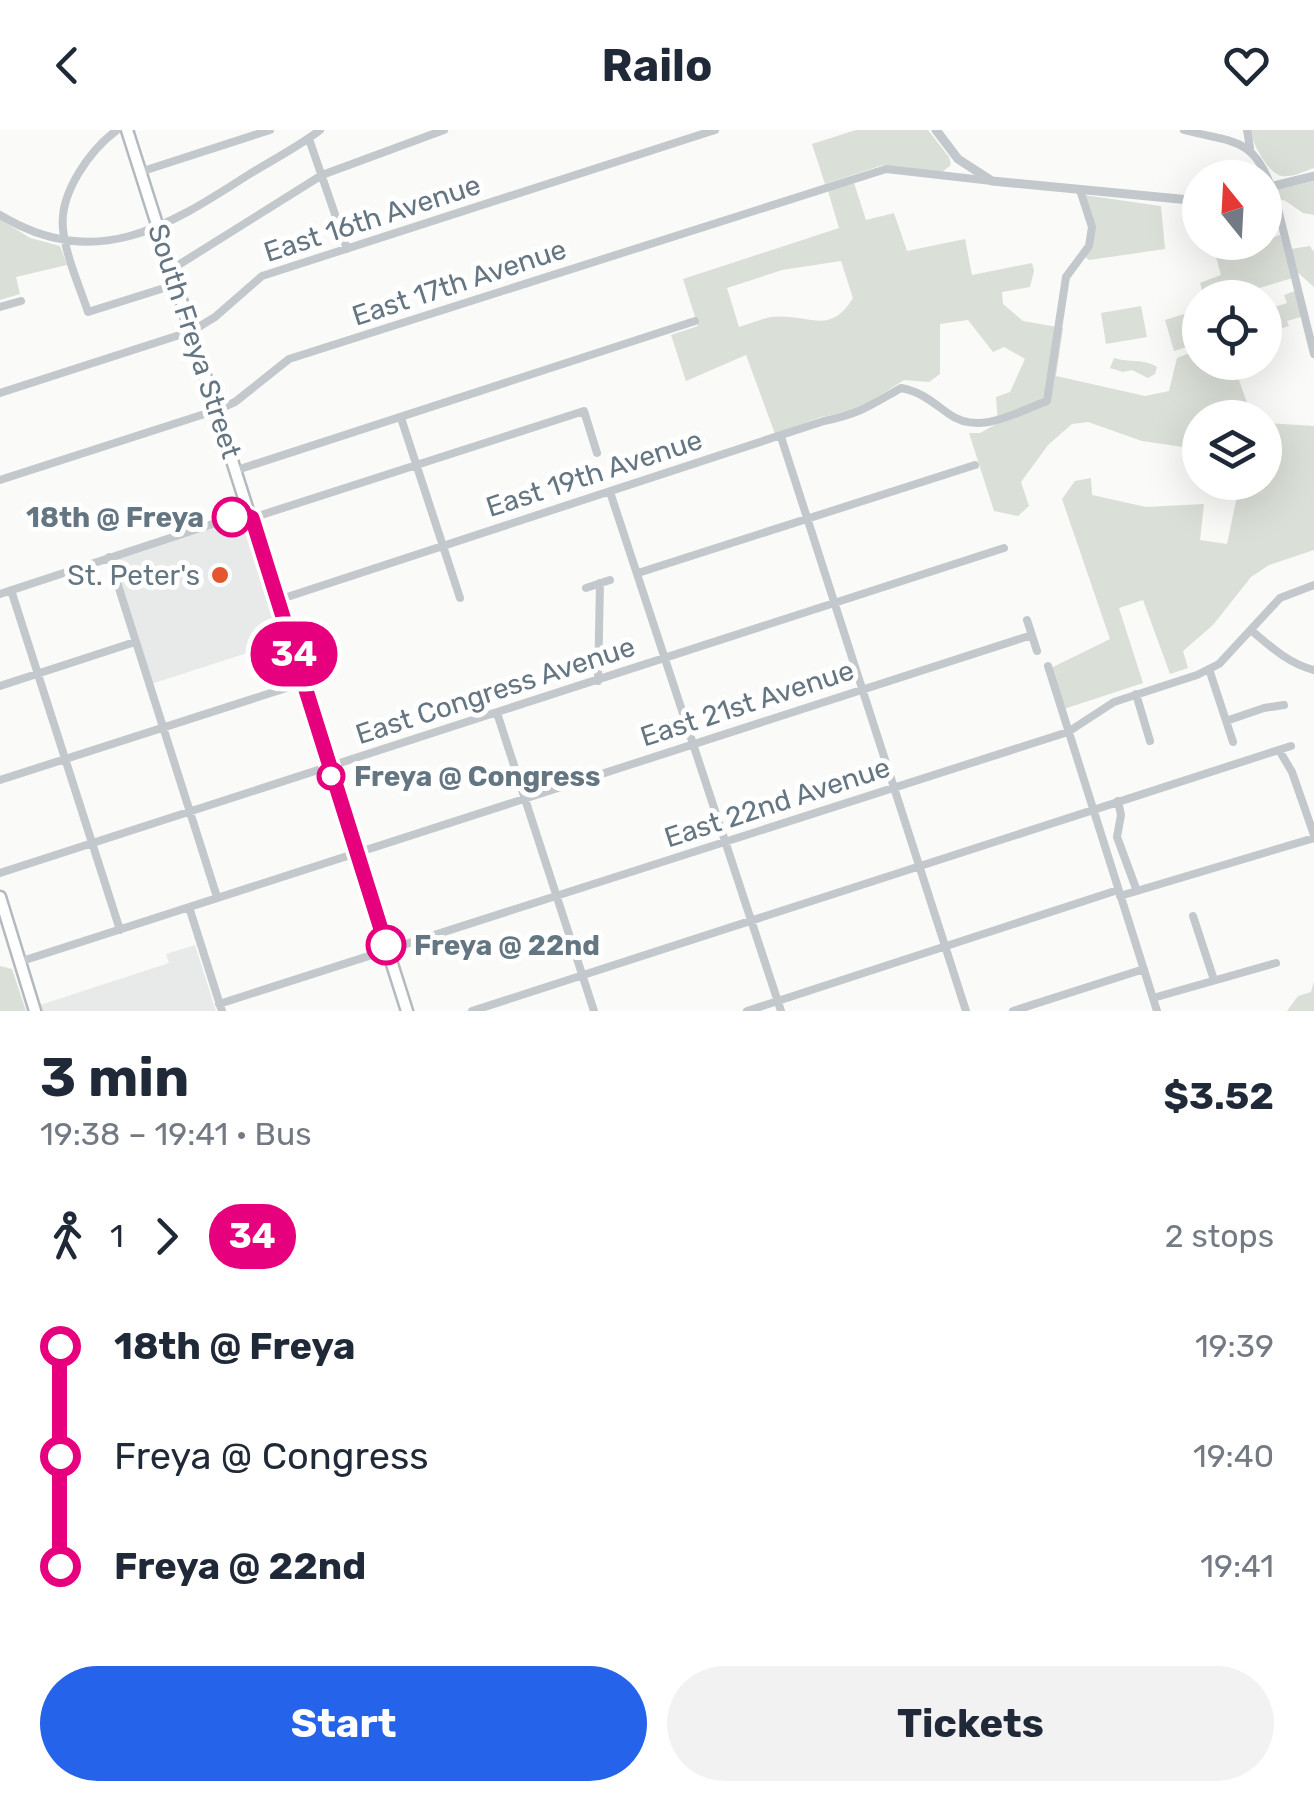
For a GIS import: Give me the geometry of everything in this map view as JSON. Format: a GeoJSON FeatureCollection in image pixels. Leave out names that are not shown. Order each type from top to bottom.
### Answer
{"type":"FeatureCollection","features":[{"type":"Feature","properties":{"kind":"main road","name":"South Freya Street"},"geometry":{"type":"LineString","coordinates":[[127,130],[407,1011]]}},
{"type":"Feature","properties":{"kind":"main road"},"geometry":{"type":"LineString","coordinates":[[0,898],[35,1011]]}},
{"type":"Feature","properties":{"kind":"street"},"geometry":{"type":"LineString","coordinates":[[117,130],[101,142],[83,167],[68,198],[62,226],[88,312],[177,284]]}},
{"type":"Feature","properties":{"kind":"street"},"geometry":{"type":"LineString","coordinates":[[140,172],[270,130]]}},
{"type":"Feature","properties":{"kind":"street"},"geometry":{"type":"LineString","coordinates":[[0,215],[28,231],[66,241],[102,242],[159,228],[196,209],[320,130]]}},
{"type":"Feature","properties":{"kind":"street"},"geometry":{"type":"LineString","coordinates":[[172,269],[322,174],[444,130]]}},
{"type":"Feature","properties":{"kind":"street","name":"East 16th Avenue"},"geometry":{"type":"LineString","coordinates":[[0,393],[192,330],[214,317],[262,276],[715,130]]}},
{"type":"Feature","properties":{"kind":"street"},"geometry":{"type":"LineString","coordinates":[[936,130],[958,159],[992,180],[1182,199]]}},
{"type":"Feature","properties":{"kind":"street"},"geometry":{"type":"LineString","coordinates":[[1184,130],[1250,148],[1261,160]]}},
{"type":"Feature","properties":{"kind":"street"},"geometry":{"type":"LineString","coordinates":[[1247,130],[1250,148]]}},
{"type":"Feature","properties":{"kind":"street"},"geometry":{"type":"LineString","coordinates":[[309,139],[347,249]]}},
{"type":"Feature","properties":{"kind":"street"},"geometry":{"type":"LineString","coordinates":[[946,176],[958,159]]}},
{"type":"Feature","properties":{"kind":"street","name":"East 17th Avenue"},"geometry":{"type":"LineString","coordinates":[[0,480],[217,410],[235,402],[289,360],[886,168],[992,180]]}},
{"type":"Feature","properties":{"kind":"street"},"geometry":{"type":"LineString","coordinates":[[1282,184],[1314,176]]}},
{"type":"Feature","properties":{"kind":"street","name":"East 19th Avenue"},"geometry":{"type":"LineString","coordinates":[[278,600],[864,410],[901,388],[920,391],[954,418],[974,425],[1048,400],[1066,278],[1089,246],[1092,227],[1080,190]]}},
{"type":"Feature","properties":{"kind":"street"},"geometry":{"type":"LineString","coordinates":[[1282,225],[1314,354]]}},
{"type":"Feature","properties":{"kind":"street"},"geometry":{"type":"LineString","coordinates":[[0,307],[21,300]]}},
{"type":"Feature","properties":{"kind":"street"},"geometry":{"type":"LineString","coordinates":[[237,470],[695,321]]}},
{"type":"Feature","properties":{"kind":"street"},"geometry":{"type":"LineString","coordinates":[[0,594],[237,516],[252,518],[584,411],[598,452]]}},
{"type":"Feature","properties":{"kind":"street"},"geometry":{"type":"LineString","coordinates":[[401,418],[460,598]]}},
{"type":"Feature","properties":{"kind":"street"},"geometry":{"type":"LineString","coordinates":[[780,437],[966,1011]]}},
{"type":"Feature","properties":{"kind":"street"},"geometry":{"type":"LineString","coordinates":[[638,573],[975,465]]}},
{"type":"Feature","properties":{"kind":"street"},"geometry":{"type":"LineString","coordinates":[[610,492],[779,1006]]}},
{"type":"Feature","properties":{"kind":"street","name":"East Congress Avenue"},"geometry":{"type":"LineString","coordinates":[[0,873],[1004,548]]}},
{"type":"Feature","properties":{"kind":"street"},"geometry":{"type":"LineString","coordinates":[[109,557],[218,898]]}},
{"type":"Feature","properties":{"kind":"street"},"geometry":{"type":"LineString","coordinates":[[586,588],[610,580]]}},
{"type":"Feature","properties":{"kind":"street"},"geometry":{"type":"LineString","coordinates":[[598,682],[600,583]]}},
{"type":"Feature","properties":{"kind":"street","name":"East 22nd Avenue"},"geometry":{"type":"LineString","coordinates":[[220,1008],[1068,732],[1114,702],[1209,669],[1235,651],[1280,598],[1314,585]]}},
{"type":"Feature","properties":{"kind":"street"},"geometry":{"type":"LineString","coordinates":[[11,590],[120,930]]}},
{"type":"Feature","properties":{"kind":"street"},"geometry":{"type":"LineString","coordinates":[[1027,620],[1037,651]]}},
{"type":"Feature","properties":{"kind":"street"},"geometry":{"type":"LineString","coordinates":[[1251,630],[1276,652],[1314,670]]}},
{"type":"Feature","properties":{"kind":"street","name":"East 21st Avenue"},"geometry":{"type":"LineString","coordinates":[[19,962],[1032,635]]}},
{"type":"Feature","properties":{"kind":"street"},"geometry":{"type":"LineString","coordinates":[[0,686],[135,642]]}},
{"type":"Feature","properties":{"kind":"street"},"geometry":{"type":"LineString","coordinates":[[1048,666],[1158,1011]]}},
{"type":"Feature","properties":{"kind":"street"},"geometry":{"type":"LineString","coordinates":[[1209,669],[1233,742]]}},
{"type":"Feature","properties":{"kind":"street"},"geometry":{"type":"LineString","coordinates":[[0,780],[302,683]]}},
{"type":"Feature","properties":{"kind":"street"},"geometry":{"type":"LineString","coordinates":[[1136,694],[1150,741]]}},
{"type":"Feature","properties":{"kind":"street"},"geometry":{"type":"LineString","coordinates":[[1226,720],[1284,705]]}},
{"type":"Feature","properties":{"kind":"street"},"geometry":{"type":"LineString","coordinates":[[497,713],[594,1011]]}},
{"type":"Feature","properties":{"kind":"street"},"geometry":{"type":"LineString","coordinates":[[472,1011],[1290,746]]}},
{"type":"Feature","properties":{"kind":"street"},"geometry":{"type":"LineString","coordinates":[[746,1011],[779,1006],[945,946],[1314,836],[1292,772],[1278,750]]}},
{"type":"Feature","properties":{"kind":"street"},"geometry":{"type":"LineString","coordinates":[[1118,801],[1121,815],[1117,837],[1137,891]]}},
{"type":"Feature","properties":{"kind":"street"},"geometry":{"type":"LineString","coordinates":[[190,906],[220,1008]]}},
{"type":"Feature","properties":{"kind":"street"},"geometry":{"type":"LineString","coordinates":[[1193,916],[1214,980]]}},
{"type":"Feature","properties":{"kind":"street"},"geometry":{"type":"LineString","coordinates":[[1153,998],[1276,963]]}},
{"type":"Feature","properties":{"kind":"street"},"geometry":{"type":"LineString","coordinates":[[1013,1011],[1144,969]]}},
{"type":"Feature","properties":{"kind":"shaded area"},"geometry":{"type":"Polygon","coordinates":[[[856,130],[928,130],[951,165],[942,172],[883,165],[825,184],[812,144],[856,130]]]}},
{"type":"Feature","properties":{"kind":"shaded area"},"geometry":{"type":"Polygon","coordinates":[[[1250,130],[1314,130],[1314,168],[1282,176],[1282,160],[1264,160],[1250,130]]]}},
{"type":"Feature","properties":{"kind":"shaded area"},"geometry":{"type":"Polygon","coordinates":[[[1314,181],[1314,215],[1282,200],[1282,188],[1314,181]]]}},
{"type":"Feature","properties":{"kind":"shaded area"},"geometry":{"type":"Polygon","coordinates":[[[854,183],[866,220],[894,213],[907,251],[965,239],[972,275],[1032,263],[1030,287],[1002,292],[1003,304],[1023,321],[1063,328],[1056,376],[1145,396],[1169,391],[1177,358],[1182,356],[1182,380],[1239,380],[1246,400],[1182,400],[1182,447],[1142,441],[1088,422],[1072,424],[1048,445],[1021,482],[1029,506],[1018,516],[994,511],[969,433],[980,433],[998,423],[996,397],[1010,392],[1025,359],[1004,347],[993,352],[968,320],[940,324],[940,374],[929,382],[904,380],[856,411],[821,417],[775,434],[746,355],[686,381],[671,335],[698,326],[683,279],[839,228],[828,191],[854,183]],[[841,261],[782,270],[727,288],[739,327],[771,317],[827,320],[844,310],[853,298],[841,261]]]}},
{"type":"Feature","properties":{"kind":"shaded area"},"geometry":{"type":"Polygon","coordinates":[[[1084,195],[1161,206],[1165,249],[1089,260],[1084,256],[1091,247],[1084,195]]]}},
{"type":"Feature","properties":{"kind":"shaded area"},"geometry":{"type":"Polygon","coordinates":[[[0,219],[30,238],[60,246],[67,265],[16,277],[20,294],[0,300],[0,219]]]}},
{"type":"Feature","properties":{"kind":"shaded area"},"geometry":{"type":"Polygon","coordinates":[[[1282,242],[1293,278],[1208,280],[1221,275],[1217,260],[1282,260],[1282,242]]]}},
{"type":"Feature","properties":{"kind":"shaded area"},"geometry":{"type":"Polygon","coordinates":[[[1310,246],[1314,252],[1314,287],[1297,272],[1291,249],[1310,246]]]}},
{"type":"Feature","properties":{"kind":"shaded area"},"geometry":{"type":"Polygon","coordinates":[[[1297,290],[1304,316],[1287,321],[1289,326],[1282,328],[1282,305],[1287,303],[1284,295],[1297,290]]]}},
{"type":"Feature","properties":{"kind":"shaded area"},"geometry":{"type":"Polygon","coordinates":[[[1141,306],[1147,337],[1106,344],[1101,313],[1141,306]]]}},
{"type":"Feature","properties":{"kind":"shaded area"},"geometry":{"type":"Polygon","coordinates":[[[1182,315],[1182,349],[1174,351],[1165,320],[1182,315]]]}},
{"type":"Feature","properties":{"kind":"shaded area"},"geometry":{"type":"Polygon","coordinates":[[[1114,358],[1152,364],[1157,367],[1155,374],[1148,378],[1132,370],[1110,368],[1114,358]]]}},
{"type":"Feature","properties":{"kind":"shaded area"},"geometry":{"type":"Polygon","coordinates":[[[1282,424],[1314,426],[1314,550],[1269,565],[1251,577],[1213,625],[1183,651],[1188,668],[1170,674],[1143,600],[1119,608],[1143,683],[1064,709],[1051,668],[1110,639],[1062,499],[1075,481],[1091,478],[1092,495],[1146,507],[1204,504],[1200,540],[1227,544],[1236,500],[1282,500],[1282,424]]]}},
{"type":"Feature","properties":{"kind":"shaded area"},"geometry":{"type":"Polygon","coordinates":[[[247,517],[285,641],[151,684],[112,561],[247,517]]]}},
{"type":"Feature","properties":{"kind":"shaded area"},"geometry":{"type":"Polygon","coordinates":[[[195,945],[216,1011],[41,1011],[40,1005],[169,963],[166,954],[195,945]]]}},
{"type":"Feature","properties":{"kind":"shaded area"},"geometry":{"type":"Polygon","coordinates":[[[0,966],[12,969],[26,1011],[0,1011],[0,966]]]}},
{"type":"Feature","properties":{"kind":"shaded area"},"geometry":{"type":"Polygon","coordinates":[[[1314,981],[1314,1011],[1287,1011],[1298,996],[1311,992],[1314,981]]]}},
{"type":"Feature","properties":{"kind":"bus line","name":"34"},"geometry":{"type":"LineString","coordinates":[[232,517],[244,514],[252,518],[386,945]]}},
{"type":"Feature","properties":{"kind":"place","name":"18th @ Freya"},"geometry":{"type":"Point","coordinates":[232,517]}},
{"type":"Feature","properties":{"kind":"place","name":"St. Peter's"},"geometry":{"type":"Point","coordinates":[220,575]}},
{"type":"Feature","properties":{"kind":"place","name":"Freya @ Congress"},"geometry":{"type":"Point","coordinates":[331,776]}},
{"type":"Feature","properties":{"kind":"place","name":"Freya @ 22nd"},"geometry":{"type":"Point","coordinates":[386,945]}}]}
